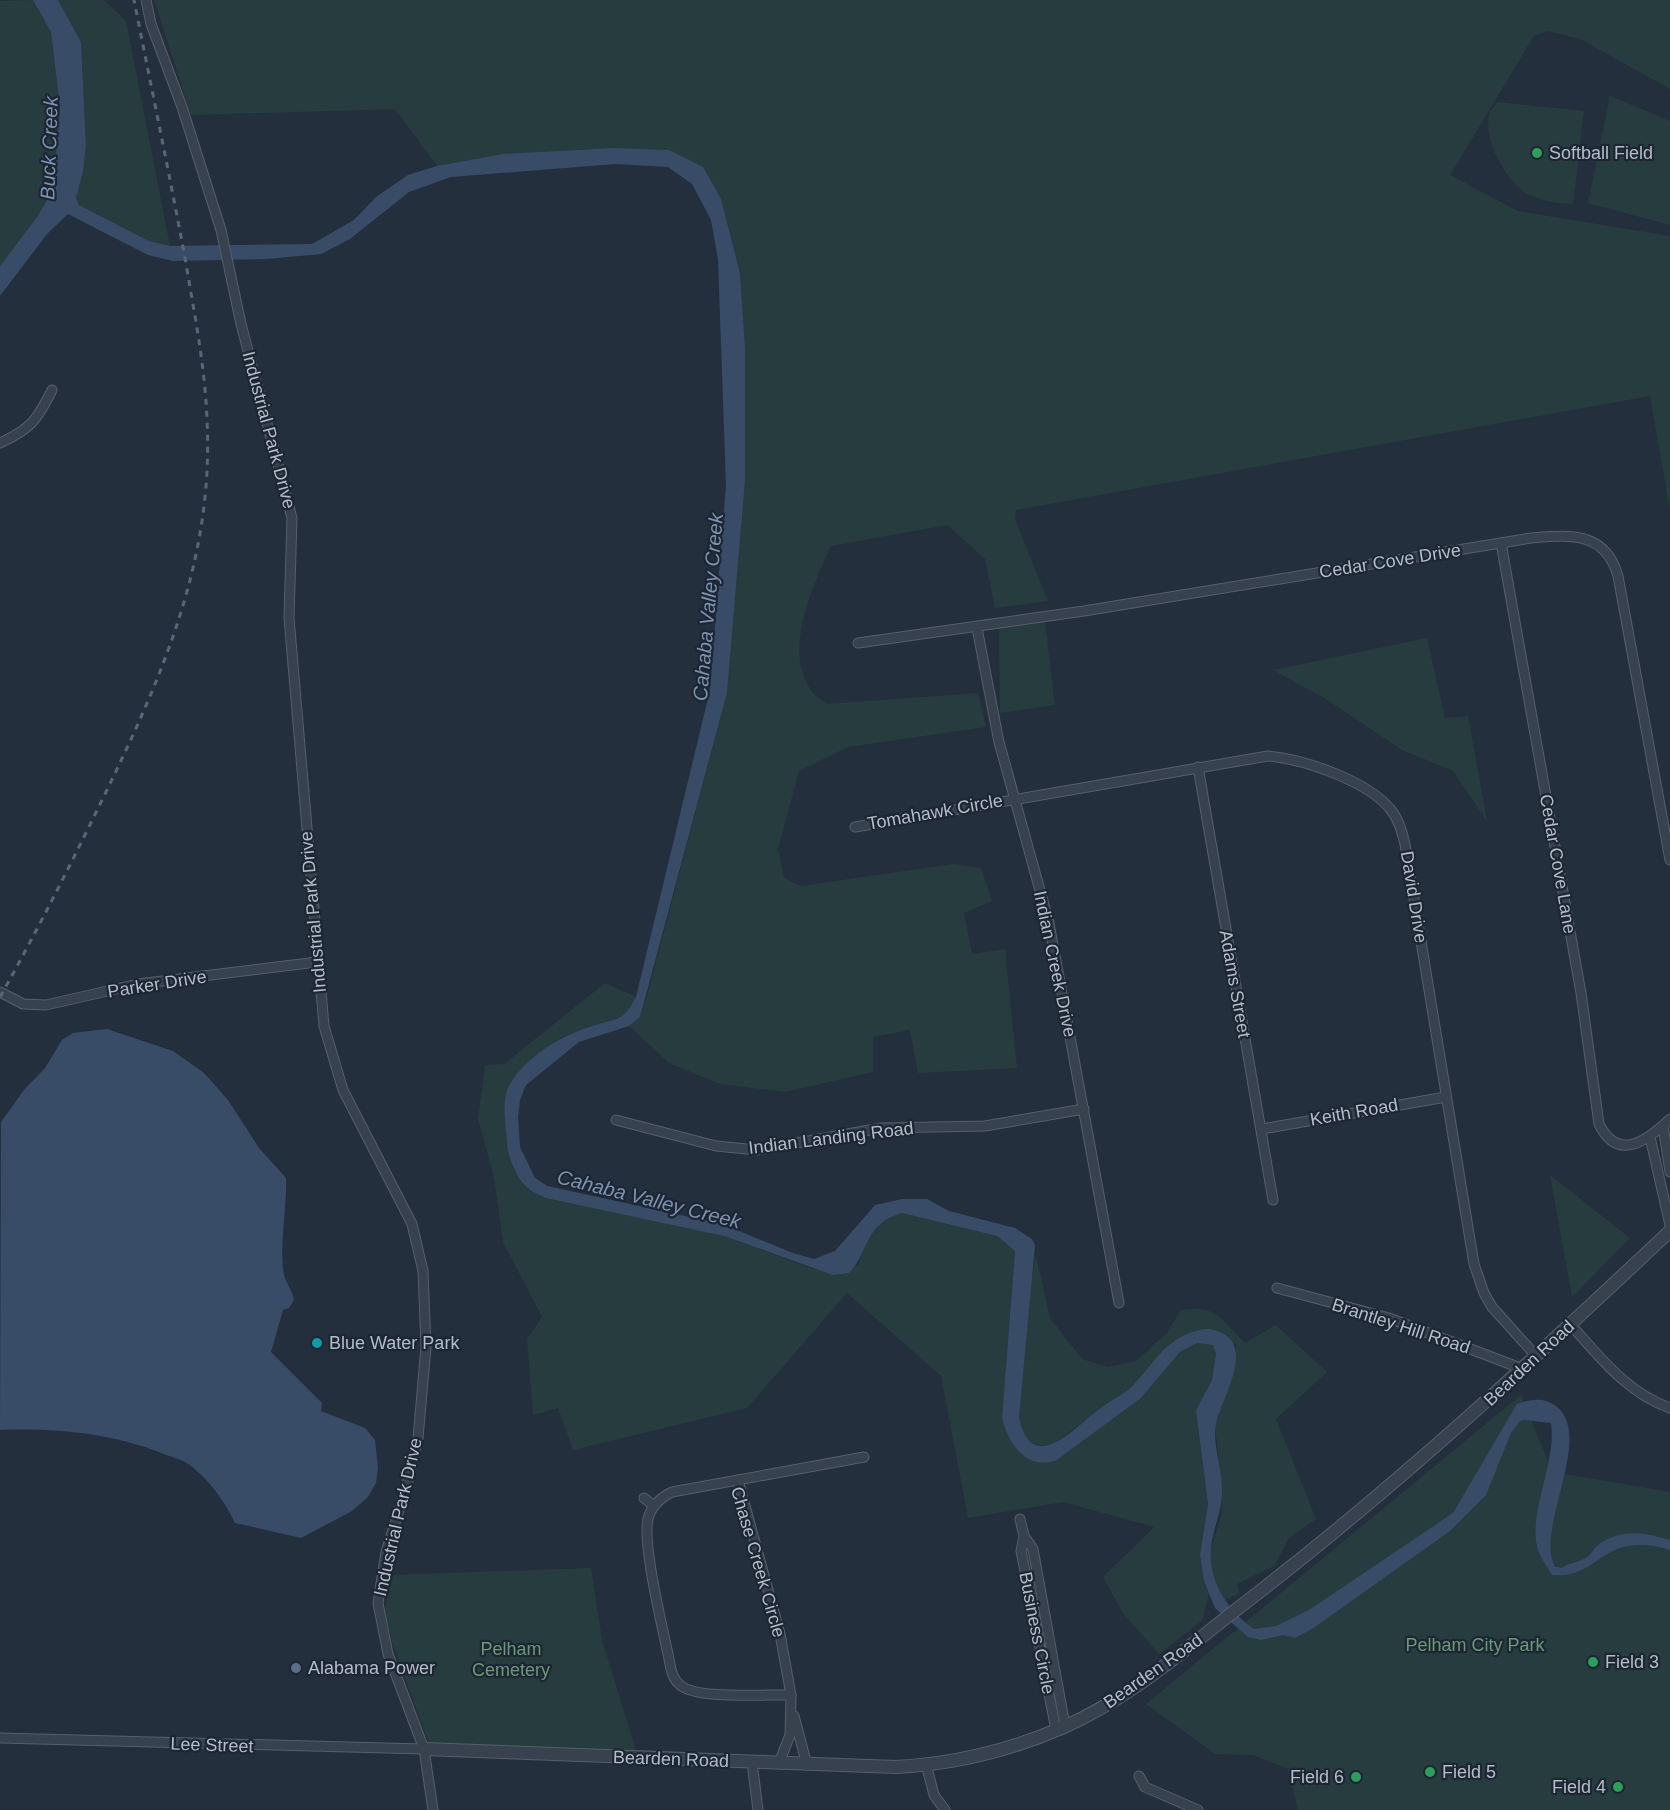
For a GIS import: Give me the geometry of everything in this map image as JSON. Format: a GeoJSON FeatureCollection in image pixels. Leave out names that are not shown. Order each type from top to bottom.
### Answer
{"type":"FeatureCollection","features":[{"type":"Feature","properties":{"kind":"street","name":"Industrial Park Drive"},"geometry":{"type":"LineString","coordinates":[[146,0],[151,24],[182,107],[221,230],[241,324],[292,518],[288,618],[303,760],[317,962],[324,1026],[336,1074],[405,1207],[422,1263],[426,1347],[419,1429],[408,1481],[387,1552],[378,1603],[388,1654],[424,1749],[433,1810]]}},
{"type":"Feature","properties":{"kind":"street"},"geometry":{"type":"LineString","coordinates":[[0,443],[27,430],[34,423],[52,390]]}},
{"type":"Feature","properties":{"kind":"street","name":"Cedar Cove Drive"},"geometry":{"type":"LineString","coordinates":[[858,643],[977,628],[1537,538],[1573,538],[1598,543],[1612,559],[1622,595],[1670,860]]}},
{"type":"Feature","properties":{"kind":"street","name":"Cedar Cove Lane"},"geometry":{"type":"LineString","coordinates":[[1501,543],[1581,993],[1596,1116],[1602,1131],[1615,1142],[1635,1145],[1650,1137]]}},
{"type":"Feature","properties":{"kind":"street","name":"Indian Creek Drive"},"geometry":{"type":"LineString","coordinates":[[977,628],[999,742],[1049,922],[1119,1303]]}},
{"type":"Feature","properties":{"kind":"street","name":"David Drive"},"geometry":{"type":"LineString","coordinates":[[1014,798],[1269,756],[1293,759],[1368,790],[1394,814],[1405,844],[1477,1276],[1492,1307],[1536,1356]]}},
{"type":"Feature","properties":{"kind":"street","name":"Adams Street"},"geometry":{"type":"LineString","coordinates":[[1198,767],[1274,1200]]}},
{"type":"Feature","properties":{"kind":"street","name":"Tomahawk Circle"},"geometry":{"type":"LineString","coordinates":[[855,827],[1014,798]]}},
{"type":"Feature","properties":{"kind":"street","name":"Parker Drive"},"geometry":{"type":"LineString","coordinates":[[0,992],[23,1004],[46,1005],[135,985],[317,962]]}},
{"type":"Feature","properties":{"kind":"street","name":"Keith Road"},"geometry":{"type":"LineString","coordinates":[[1262,1129],[1446,1097]]}},
{"type":"Feature","properties":{"kind":"street","name":"Indian Landing Road"},"geometry":{"type":"LineString","coordinates":[[616,1120],[716,1146],[757,1150],[881,1128],[985,1126],[1084,1109]]}},
{"type":"Feature","properties":{"kind":"street"},"geometry":{"type":"LineString","coordinates":[[1666,1123],[1650,1137],[1670,1225]]}},
{"type":"Feature","properties":{"kind":"street"},"geometry":{"type":"LineString","coordinates":[[1666,1123],[1670,1172]]}},
{"type":"Feature","properties":{"kind":"street","name":"Bearden Road"},"geometry":{"type":"LineString","coordinates":[[424,1749],[867,1767],[926,1764],[970,1757],[1060,1728],[1130,1691],[1383,1493],[1523,1369],[1670,1231]]}},
{"type":"Feature","properties":{"kind":"street","name":"Brantley Hill Road"},"geometry":{"type":"LineString","coordinates":[[1278,1288],[1389,1318],[1523,1369]]}},
{"type":"Feature","properties":{"kind":"street"},"geometry":{"type":"LineString","coordinates":[[1571,1325],[1631,1387],[1656,1403],[1670,1408]]}},
{"type":"Feature","properties":{"kind":"street"},"geometry":{"type":"LineString","coordinates":[[738,1480],[864,1457]]}},
{"type":"Feature","properties":{"kind":"street","name":"Chase Creek Circle"},"geometry":{"type":"LineString","coordinates":[[654,1506],[672,1492],[738,1480],[782,1644],[791,1695],[790,1735],[778,1763]]}},
{"type":"Feature","properties":{"kind":"street"},"geometry":{"type":"LineString","coordinates":[[644,1498],[654,1506],[647,1527],[648,1543],[670,1664],[675,1679],[686,1689],[702,1693],[791,1695]]}},
{"type":"Feature","properties":{"kind":"street","name":"Business Circle"},"geometry":{"type":"LineString","coordinates":[[1020,1519],[1023,1536],[1033,1549],[1060,1728]]}},
{"type":"Feature","properties":{"kind":"street","name":"Chase Creek Circle"},"geometry":{"type":"LineString","coordinates":[[792,1708],[807,1765]]}},
{"type":"Feature","properties":{"kind":"street","name":"Lee Street"},"geometry":{"type":"LineString","coordinates":[[0,1738],[424,1749]]}},
{"type":"Feature","properties":{"kind":"street"},"geometry":{"type":"LineString","coordinates":[[752,1762],[758,1810]]}},
{"type":"Feature","properties":{"kind":"street"},"geometry":{"type":"LineString","coordinates":[[926,1764],[934,1795],[945,1810]]}},
{"type":"Feature","properties":{"kind":"street"},"geometry":{"type":"LineString","coordinates":[[1139,1776],[1145,1788],[1198,1810]]}},
{"type":"Feature","properties":{"kind":"green space"},"geometry":{"type":"Polygon","coordinates":[[[33,0],[51,32],[60,108],[53,190],[37,217],[0,266],[0,1],[33,0]]]}},
{"type":"Feature","properties":{"kind":"green space"},"geometry":{"type":"Polygon","coordinates":[[[58,0],[104,0],[126,21],[170,246],[149,241],[79,205],[76,198],[83,172],[86,145],[81,42],[58,0]]]}},
{"type":"Feature","properties":{"kind":"green space"},"geometry":{"type":"Polygon","coordinates":[[[154,0],[1670,0],[1670,89],[1580,39],[1548,31],[1534,36],[1450,175],[1518,211],[1670,236],[1670,510],[1650,396],[1016,510],[1015,519],[1048,601],[995,608],[985,559],[947,525],[831,546],[809,600],[800,639],[800,659],[804,677],[813,693],[828,704],[978,693],[986,727],[848,747],[799,771],[778,849],[784,878],[801,886],[953,864],[981,868],[992,901],[964,913],[972,954],[1005,949],[1017,1068],[918,1073],[910,1030],[873,1037],[873,1072],[785,1092],[720,1084],[669,1063],[629,1026],[640,1017],[647,996],[727,693],[745,481],[745,348],[740,273],[721,199],[669,150],[553,151],[437,166],[395,109],[191,115],[154,0]]]}},
{"type":"Feature","properties":{"kind":"green space"},"geometry":{"type":"Polygon","coordinates":[[[1610,96],[1670,121],[1670,225],[1588,203],[1610,96]]]}},
{"type":"Feature","properties":{"kind":"green space","name":"Softball Field"},"geometry":{"type":"Polygon","coordinates":[[[1497,102],[1584,111],[1573,204],[1550,202],[1528,194],[1504,170],[1489,136],[1489,114],[1497,102]]]}},
{"type":"Feature","properties":{"kind":"green space"},"geometry":{"type":"Polygon","coordinates":[[[1045,622],[1055,705],[1000,713],[999,628],[1045,622]]]}},
{"type":"Feature","properties":{"kind":"green space"},"geometry":{"type":"Polygon","coordinates":[[[1427,638],[1445,718],[1468,716],[1487,821],[1453,771],[1402,750],[1326,699],[1273,670],[1427,638]]]}},
{"type":"Feature","properties":{"kind":"green space"},"geometry":{"type":"Polygon","coordinates":[[[605,983],[636,997],[627,1014],[619,1020],[591,1026],[560,1038],[505,1108],[529,1190],[724,1236],[814,1269],[858,1265],[873,1233],[885,1221],[902,1213],[997,1236],[1015,1251],[1002,1418],[1014,1445],[1037,1462],[1057,1460],[1141,1398],[1180,1352],[1197,1343],[1214,1345],[1216,1354],[1212,1380],[1196,1410],[1208,1504],[1200,1555],[1204,1581],[1209,1593],[1202,1621],[1159,1654],[1122,1612],[1103,1577],[1154,1527],[1063,1502],[968,1518],[941,1376],[847,1293],[747,1408],[573,1450],[558,1408],[533,1415],[527,1339],[542,1317],[503,1242],[494,1177],[478,1119],[485,1065],[504,1064],[605,983]]]}},
{"type":"Feature","properties":{"kind":"green space"},"geometry":{"type":"Polygon","coordinates":[[[1550,1175],[1630,1238],[1572,1297],[1550,1175]]]}},
{"type":"Feature","properties":{"kind":"green space"},"geometry":{"type":"Polygon","coordinates":[[[1036,1255],[1050,1318],[1082,1359],[1108,1367],[1136,1361],[1167,1333],[1180,1311],[1201,1309],[1217,1315],[1245,1343],[1276,1325],[1327,1372],[1276,1419],[1316,1519],[1289,1538],[1274,1566],[1237,1584],[1239,1594],[1224,1600],[1211,1573],[1210,1553],[1222,1512],[1222,1486],[1215,1426],[1235,1366],[1236,1344],[1174,1341],[1128,1390],[1053,1444],[1037,1446],[1029,1443],[1022,1435],[1019,1418],[1031,1281],[1036,1255]]]}},
{"type":"Feature","properties":{"kind":"green space","name":"Pelham City Park"},"geometry":{"type":"Polygon","coordinates":[[[1521,1395],[1560,1491],[1565,1474],[1670,1492],[1670,1810],[1298,1810],[1288,1769],[1253,1755],[1215,1754],[1146,1704],[1521,1395]]]}},
{"type":"Feature","properties":{"kind":"green space","name":"Pelham Cemetery"},"geometry":{"type":"Polygon","coordinates":[[[591,1568],[602,1640],[636,1750],[429,1744],[393,1645],[385,1610],[391,1575],[591,1568]]]}},
{"type":"Feature","properties":{"kind":"water"},"geometry":{"type":"Polygon","coordinates":[[[33,0],[58,0],[81,42],[86,145],[83,172],[76,198],[79,205],[149,241],[170,246],[312,244],[354,220],[376,197],[408,175],[437,166],[503,154],[613,148],[669,150],[703,167],[721,199],[740,273],[745,348],[745,481],[727,693],[640,1017],[629,1026],[579,1042],[526,1085],[520,1100],[518,1117],[520,1147],[535,1178],[547,1186],[722,1224],[793,1253],[814,1259],[835,1251],[875,1205],[902,1199],[927,1199],[949,1211],[1015,1228],[1032,1239],[1035,1245],[1019,1418],[1025,1436],[1034,1444],[1044,1446],[1068,1435],[1102,1407],[1128,1390],[1169,1345],[1180,1338],[1194,1331],[1205,1329],[1227,1336],[1234,1346],[1236,1358],[1215,1431],[1222,1494],[1212,1540],[1212,1566],[1226,1601],[1254,1629],[1276,1626],[1309,1610],[1453,1513],[1517,1404],[1527,1401],[1542,1400],[1551,1403],[1566,1420],[1569,1439],[1567,1461],[1552,1531],[1551,1551],[1555,1567],[1562,1568],[1584,1559],[1601,1543],[1618,1535],[1635,1533],[1670,1540],[1670,1550],[1645,1545],[1626,1546],[1581,1570],[1563,1575],[1552,1575],[1538,1550],[1536,1532],[1539,1501],[1550,1453],[1551,1423],[1524,1420],[1520,1421],[1511,1433],[1486,1495],[1450,1531],[1312,1629],[1295,1638],[1283,1635],[1261,1640],[1248,1637],[1215,1608],[1204,1581],[1200,1555],[1208,1504],[1196,1410],[1212,1380],[1216,1354],[1213,1345],[1197,1343],[1180,1352],[1141,1398],[1057,1460],[1046,1463],[1037,1462],[1020,1453],[1009,1437],[1002,1418],[1015,1251],[997,1236],[902,1213],[890,1218],[874,1231],[856,1265],[849,1273],[833,1275],[724,1236],[546,1198],[525,1186],[514,1167],[507,1147],[505,1098],[509,1086],[524,1066],[544,1049],[578,1031],[617,1019],[626,1012],[636,997],[710,690],[726,485],[718,259],[711,220],[692,184],[668,167],[616,164],[451,177],[409,192],[350,239],[321,254],[267,259],[173,261],[148,255],[68,214],[47,234],[0,296],[0,266],[37,217],[53,190],[60,108],[51,32],[33,0]]]}},
{"type":"Feature","properties":{"kind":"water","name":"Blue Water Park"},"geometry":{"type":"Polygon","coordinates":[[[107,1029],[173,1051],[204,1073],[228,1100],[259,1148],[286,1178],[283,1269],[294,1300],[289,1308],[283,1310],[271,1352],[322,1403],[321,1411],[365,1428],[375,1440],[378,1468],[376,1483],[368,1497],[352,1511],[301,1538],[235,1523],[216,1491],[190,1465],[144,1447],[84,1433],[0,1430],[1,1122],[24,1090],[45,1068],[62,1040],[73,1033],[107,1029]]]}},
{"type":"Feature","properties":{"kind":"railway"},"geometry":{"type":"LineString","coordinates":[[0,997],[79,847],[146,706],[180,614],[193,568],[202,520],[207,471],[207,420],[202,359],[185,258],[134,0]]}},
{"type":"Feature","properties":{"kind":"place","name":"Softball Field"},"geometry":{"type":"Point","coordinates":[1537,153]}},
{"type":"Feature","properties":{"kind":"place","name":"Blue Water Park"},"geometry":{"type":"Point","coordinates":[317,1343]}},
{"type":"Feature","properties":{"kind":"place","name":"Field 3"},"geometry":{"type":"Point","coordinates":[1593,1662]}},
{"type":"Feature","properties":{"kind":"place","name":"Alabama Power"},"geometry":{"type":"Point","coordinates":[296,1668]}},
{"type":"Feature","properties":{"kind":"place","name":"Field 5"},"geometry":{"type":"Point","coordinates":[1430,1772]}},
{"type":"Feature","properties":{"kind":"place","name":"Field 6"},"geometry":{"type":"Point","coordinates":[1356,1777]}},
{"type":"Feature","properties":{"kind":"place","name":"Field 4"},"geometry":{"type":"Point","coordinates":[1618,1787]}},
{"type":"Feature","properties":{"kind":"water label","name":"Buck Creek"},"geometry":{"type":"Point","coordinates":[49,148]}},
{"type":"Feature","properties":{"kind":"water label","name":"Cahaba Valley Creek"},"geometry":{"type":"Point","coordinates":[708,607]}},
{"type":"Feature","properties":{"kind":"water label","name":"Cahaba Valley Creek"},"geometry":{"type":"Point","coordinates":[649,1199]}}]}
